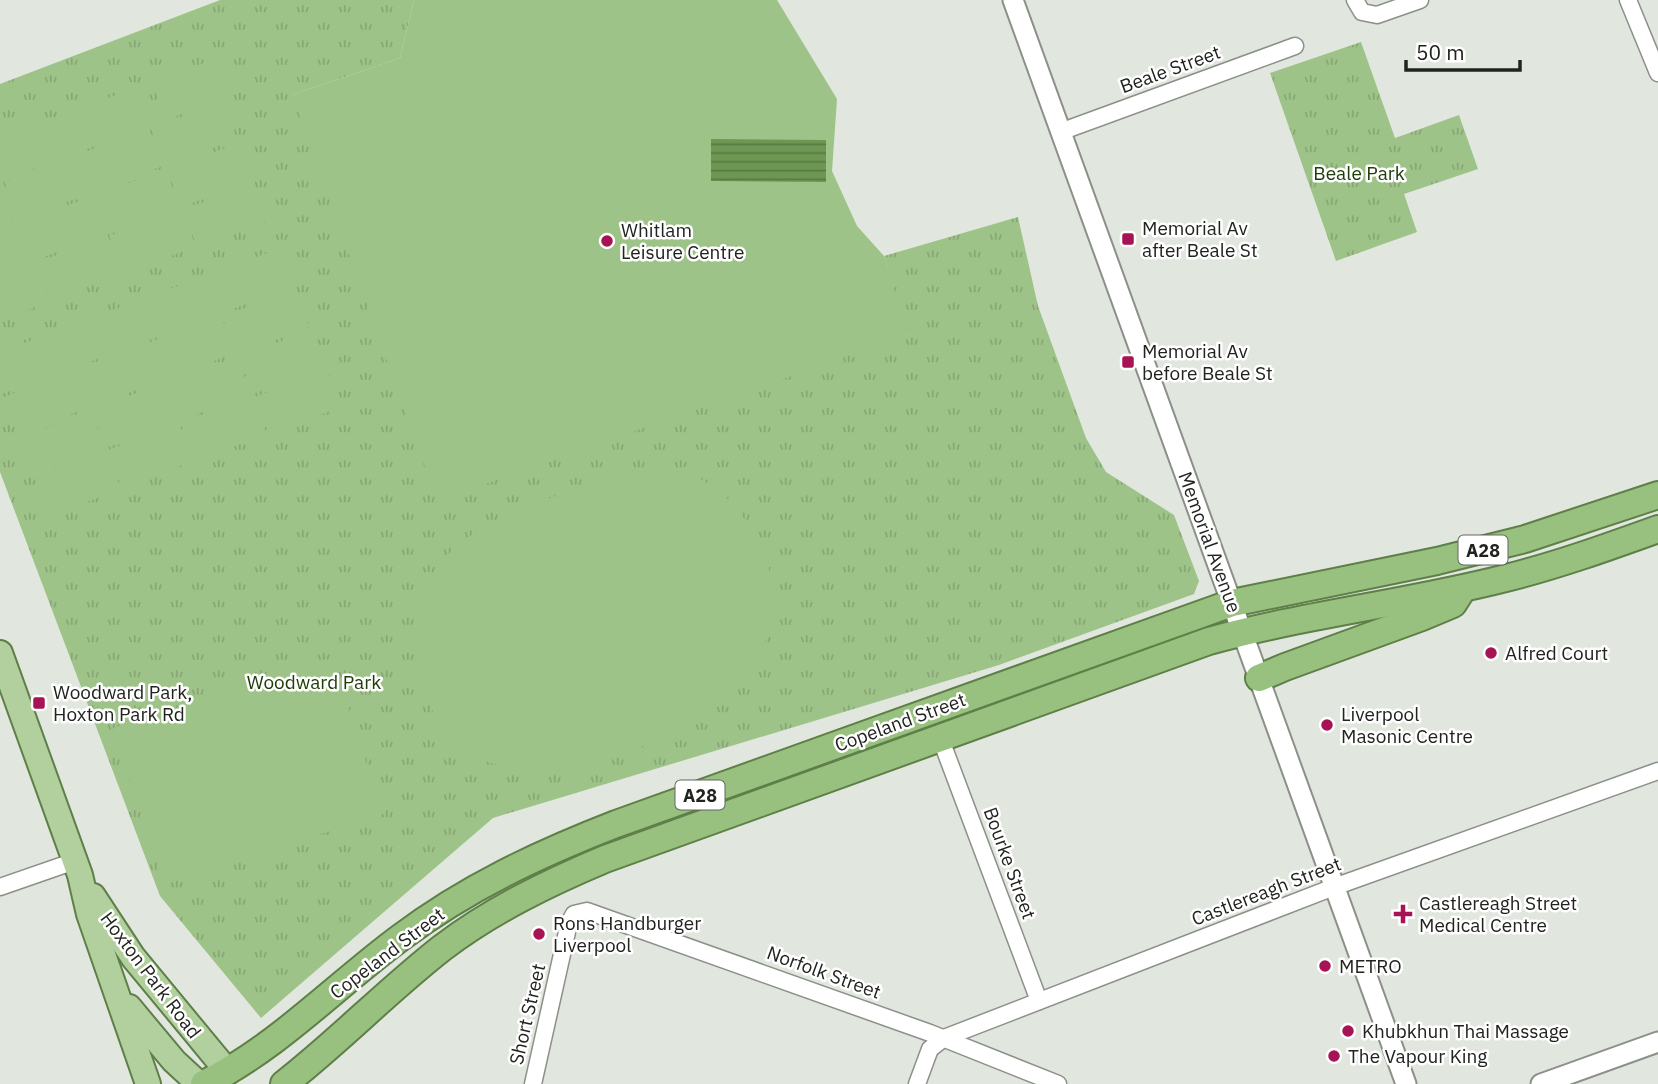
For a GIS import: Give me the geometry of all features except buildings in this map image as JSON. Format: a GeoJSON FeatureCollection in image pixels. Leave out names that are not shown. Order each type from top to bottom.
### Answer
{"type":"FeatureCollection","features":[{"type":"Feature","properties":{"kind":"highway","name":"Copeland Street"},"geometry":{"type":"LineString","coordinates":[[202,1084],[233,1078],[403,936],[496,876],[544,852],[615,824],[1232,603],[1437,561],[1525,539],[1658,495]]}},
{"type":"Feature","properties":{"kind":"highway","name":"Copeland Street"},"geometry":{"type":"LineString","coordinates":[[284,1084],[326,1051],[444,947],[506,906],[550,882],[605,859],[941,740],[1209,641],[1303,618],[1460,588],[1581,558],[1658,529]]}},
{"type":"Feature","properties":{"kind":"highway"},"geometry":{"type":"LineString","coordinates":[[1259,678],[1453,604],[1460,588]]}},
{"type":"Feature","properties":{"kind":"highway"},"geometry":{"type":"LineString","coordinates":[[309,1084],[314,1068],[326,1051]]}},
{"type":"Feature","properties":{"kind":"main road","name":"Hoxton Park Road"},"geometry":{"type":"LineString","coordinates":[[0,653],[78,868],[89,914],[148,1084]]}},
{"type":"Feature","properties":{"kind":"main road","name":"Hoxton Park Road"},"geometry":{"type":"LineString","coordinates":[[78,868],[133,957],[233,1078]]}},
{"type":"Feature","properties":{"kind":"main road","name":"Hoxton Park Road"},"geometry":{"type":"LineString","coordinates":[[104,960],[134,1013],[174,1061],[202,1084]]}},
{"type":"Feature","properties":{"kind":"street","name":"Memorial Avenue"},"geometry":{"type":"LineString","coordinates":[[1013,0],[1406,1084]]}},
{"type":"Feature","properties":{"kind":"street"},"geometry":{"type":"LineString","coordinates":[[1355,0],[1362,12],[1377,15],[1420,0]]}},
{"type":"Feature","properties":{"kind":"street"},"geometry":{"type":"LineString","coordinates":[[1628,0],[1658,73]]}},
{"type":"Feature","properties":{"kind":"street","name":"Beale Street"},"geometry":{"type":"LineString","coordinates":[[1060,132],[1295,46]]}},
{"type":"Feature","properties":{"kind":"street","name":"Bourke Street"},"geometry":{"type":"LineString","coordinates":[[941,740],[1039,1001]]}},
{"type":"Feature","properties":{"kind":"street","name":"Castlereagh Street"},"geometry":{"type":"LineString","coordinates":[[944,1038],[1334,887],[1658,771]]}},
{"type":"Feature","properties":{"kind":"street"},"geometry":{"type":"LineString","coordinates":[[0,887],[78,868]]}},
{"type":"Feature","properties":{"kind":"street","name":"Norfolk Street"},"geometry":{"type":"LineString","coordinates":[[574,914],[587,911],[944,1038],[1058,1084]]}},
{"type":"Feature","properties":{"kind":"street","name":"Short Street"},"geometry":{"type":"LineString","coordinates":[[533,1084],[569,923],[574,914]]}},
{"type":"Feature","properties":{"kind":"street"},"geometry":{"type":"LineString","coordinates":[[917,1084],[930,1049],[944,1038]]}},
{"type":"Feature","properties":{"kind":"street"},"geometry":{"type":"LineString","coordinates":[[1541,1084],[1658,1042]]}},
{"type":"Feature","properties":{"kind":"street"},"geometry":{"type":"LineString","coordinates":[[1397,1059],[1397,1084]]}},
{"type":"Feature","properties":{"kind":"green space","name":"Woodward Park"},"geometry":{"type":"Polygon","coordinates":[[[220,0],[414,0],[400,58],[292,95],[907,336],[884,256],[1018,217],[1038,306],[1086,438],[1106,472],[1174,515],[1199,581],[1194,594],[999,665],[493,818],[261,1018],[160,896],[0,472],[0,84],[220,0]]]}},
{"type":"Feature","properties":{"kind":"green space","name":"Whitlam Leisure Centre"},"geometry":{"type":"Polygon","coordinates":[[[414,0],[777,0],[837,99],[832,171],[857,226],[884,256],[908,335],[437,501],[292,95],[400,58],[414,0]]]}},
{"type":"Feature","properties":{"kind":"green space","name":"Beale Park"},"geometry":{"type":"Polygon","coordinates":[[[1361,42],[1395,138],[1459,115],[1478,169],[1404,194],[1417,232],[1336,261],[1270,73],[1361,42]]]}},
{"type":"Feature","properties":{"kind":"green space"},"geometry":{"type":"Polygon","coordinates":[[[223,56],[238,93],[166,120],[152,83],[223,56]]]}},
{"type":"Feature","properties":{"kind":"green space"},"geometry":{"type":"Polygon","coordinates":[[[133,89],[148,126],[4,180],[0,170],[0,138],[133,89]]]}},
{"type":"Feature","properties":{"kind":"green space"},"geometry":{"type":"Polygon","coordinates":[[[223,101],[237,139],[165,166],[151,129],[223,101]]]}},
{"type":"Feature","properties":{"kind":"green space"},"geometry":{"type":"Polygon","coordinates":[[[149,128],[163,166],[19,220],[5,182],[149,128]]]}},
{"type":"Feature","properties":{"kind":"green space"},"geometry":{"type":"Polygon","coordinates":[[[238,143],[253,180],[181,207],[167,170],[238,143]]]}},
{"type":"Feature","properties":{"kind":"green space"},"geometry":{"type":"Polygon","coordinates":[[[164,170],[179,207],[0,273],[0,230],[164,170]]]}},
{"type":"Feature","properties":{"kind":"green space"},"geometry":{"type":"Polygon","coordinates":[[[3,182],[17,220],[0,227],[0,183],[3,182]]]}},
{"type":"Feature","properties":{"kind":"green space"},"geometry":{"type":"Polygon","coordinates":[[[254,182],[269,220],[197,247],[183,210],[254,182]]]}},
{"type":"Feature","properties":{"kind":"green space"},"geometry":{"type":"Polygon","coordinates":[[[180,209],[195,247],[123,274],[109,236],[180,209]]]}},
{"type":"Feature","properties":{"kind":"green space"},"geometry":{"type":"Polygon","coordinates":[[[107,236],[121,274],[50,301],[35,263],[107,236]]]}},
{"type":"Feature","properties":{"kind":"green space"},"geometry":{"type":"Polygon","coordinates":[[[280,248],[294,286],[222,313],[208,275],[280,248]]]}},
{"type":"Feature","properties":{"kind":"green space"},"geometry":{"type":"Polygon","coordinates":[[[34,264],[49,302],[0,320],[0,277],[34,264]]]}},
{"type":"Feature","properties":{"kind":"green space"},"geometry":{"type":"Polygon","coordinates":[[[205,276],[220,313],[76,367],[61,329],[205,276]]]}},
{"type":"Feature","properties":{"kind":"green space"},"geometry":{"type":"Polygon","coordinates":[[[295,289],[309,326],[238,353],[224,316],[295,289]]]}},
{"type":"Feature","properties":{"kind":"green space"},"geometry":{"type":"Polygon","coordinates":[[[221,316],[235,353],[91,407],[77,369],[221,316]]]}},
{"type":"Feature","properties":{"kind":"green space"},"geometry":{"type":"Polygon","coordinates":[[[60,330],[74,367],[2,394],[0,352],[60,330]]]}},
{"type":"Feature","properties":{"kind":"green space"},"geometry":{"type":"Polygon","coordinates":[[[311,330],[325,367],[253,394],[239,357],[311,330]]]}},
{"type":"Feature","properties":{"kind":"green space"},"geometry":{"type":"Polygon","coordinates":[[[237,357],[251,394],[179,421],[165,384],[237,357]]]}},
{"type":"Feature","properties":{"kind":"green space"},"geometry":{"type":"Polygon","coordinates":[[[75,369],[90,407],[18,434],[4,397],[75,369]]]}},
{"type":"Feature","properties":{"kind":"green space"},"geometry":{"type":"Polygon","coordinates":[[[327,370],[341,407],[269,434],[255,397],[327,370]]]}},
{"type":"Feature","properties":{"kind":"green space"},"geometry":{"type":"Polygon","coordinates":[[[163,383],[178,421],[106,448],[92,410],[163,383]]]}},
{"type":"Feature","properties":{"kind":"green space"},"geometry":{"type":"Polygon","coordinates":[[[252,397],[267,434],[195,461],[181,424],[252,397]]]}},
{"type":"Feature","properties":{"kind":"green space"},"geometry":{"type":"Polygon","coordinates":[[[91,410],[105,448],[33,475],[19,438],[91,410]]]}},
{"type":"Feature","properties":{"kind":"green space"},"geometry":{"type":"Polygon","coordinates":[[[179,423],[193,461],[122,488],[108,450],[179,423]]]}},
{"type":"Feature","properties":{"kind":"green space"},"geometry":{"type":"Polygon","coordinates":[[[107,451],[121,489],[49,516],[35,478],[107,451]]]}},
{"type":"Feature","properties":{"kind":"green space"},"geometry":{"type":"Polygon","coordinates":[[[652,468],[688,474],[711,485],[739,511],[753,532],[771,577],[772,609],[767,637],[755,662],[738,684],[693,720],[641,747],[595,765],[562,771],[529,772],[495,764],[467,752],[438,721],[418,675],[416,636],[419,607],[425,587],[442,561],[465,540],[493,522],[557,496],[652,468]]]}},
{"type":"Feature","properties":{"kind":"green space"},"geometry":{"type":"Polygon","coordinates":[[[332,658],[383,814],[164,885],[113,728],[332,658]]]}},
{"type":"Feature","properties":{"kind":"shaded area"},"geometry":{"type":"Polygon","coordinates":[[[711,139],[826,140],[826,182],[711,181],[711,139]]]}},
{"type":"Feature","properties":{"kind":"place","name":"Memorial Av after Beale St"},"geometry":{"type":"Point","coordinates":[1128,239]}},
{"type":"Feature","properties":{"kind":"place","name":"Whitlam Leisure Centre"},"geometry":{"type":"Point","coordinates":[607,241]}},
{"type":"Feature","properties":{"kind":"place","name":"Memorial Av before Beale St"},"geometry":{"type":"Point","coordinates":[1128,362]}},
{"type":"Feature","properties":{"kind":"place","name":"Alfred Court"},"geometry":{"type":"Point","coordinates":[1491,653]}},
{"type":"Feature","properties":{"kind":"place","name":"Woodward Park, Hoxton Park Rd"},"geometry":{"type":"Point","coordinates":[39,703]}},
{"type":"Feature","properties":{"kind":"place","name":"Liverpool Masonic Centre"},"geometry":{"type":"Point","coordinates":[1327,725]}},
{"type":"Feature","properties":{"kind":"place","name":"Castlereagh Street Medical Centre"},"geometry":{"type":"Point","coordinates":[1403,914]}},
{"type":"Feature","properties":{"kind":"place","name":"Rons Handburger Liverpool"},"geometry":{"type":"Point","coordinates":[539,934]}},
{"type":"Feature","properties":{"kind":"place","name":"METRO"},"geometry":{"type":"Point","coordinates":[1325,966]}},
{"type":"Feature","properties":{"kind":"place","name":"Khubkhun Thai Massage"},"geometry":{"type":"Point","coordinates":[1348,1031]}},
{"type":"Feature","properties":{"kind":"place","name":"The Vapour King"},"geometry":{"type":"Point","coordinates":[1334,1056]}}]}
